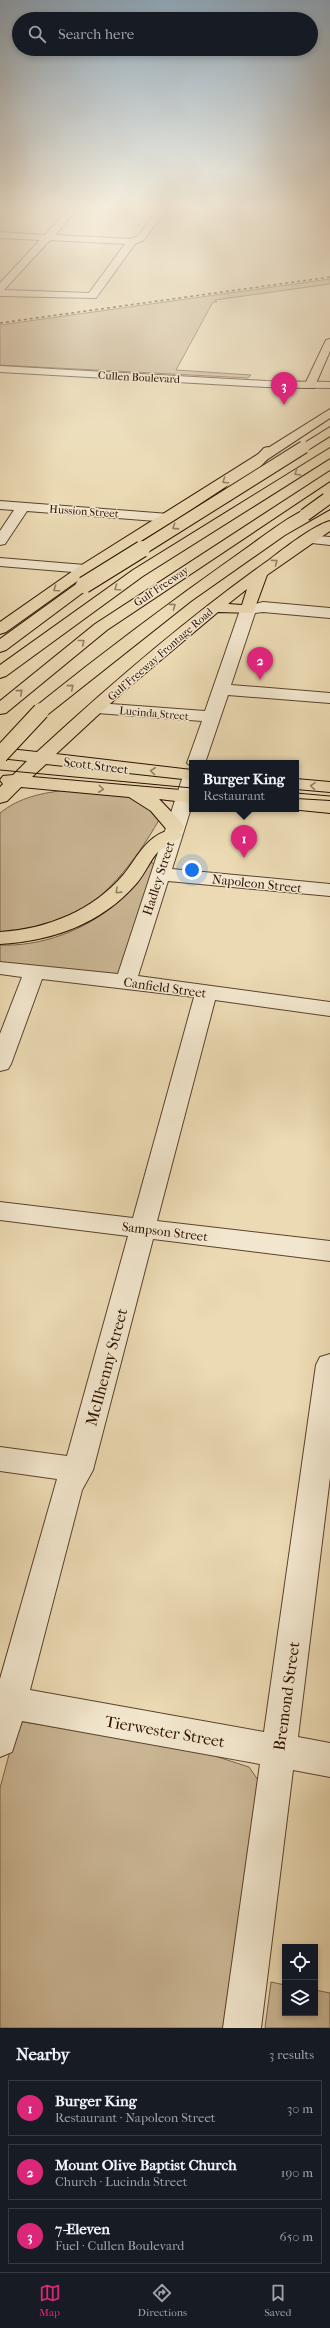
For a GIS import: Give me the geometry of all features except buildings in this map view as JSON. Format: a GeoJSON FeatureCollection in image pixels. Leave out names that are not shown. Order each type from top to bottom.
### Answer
{"type":"FeatureCollection","features":[{"type":"Feature","properties":{"kind":"main road"},"geometry":{"type":"LineString","coordinates":[[281,385],[310,384],[314,372],[320,364],[327,344]]}},
{"type":"Feature","properties":{"kind":"main road"},"geometry":{"type":"LineString","coordinates":[[320,364],[324,375],[330,378]]}},
{"type":"Feature","properties":{"kind":"main road"},"geometry":{"type":"LineString","coordinates":[[2,628],[86,568],[169,518],[268,451],[330,413]]}},
{"type":"Feature","properties":{"kind":"main road"},"geometry":{"type":"LineString","coordinates":[[0,647],[84,585],[188,518],[330,431]]}},
{"type":"Feature","properties":{"kind":"main road"},"geometry":{"type":"LineString","coordinates":[[138,573],[209,514],[268,451]]}},
{"type":"Feature","properties":{"kind":"main road","name":"Gulf Freeway"},"geometry":{"type":"LineString","coordinates":[[0,673],[138,573],[330,452]]}},
{"type":"Feature","properties":{"kind":"main road","name":"Gulf Freeway"},"geometry":{"type":"LineString","coordinates":[[0,691],[126,596],[330,464]]}},
{"type":"Feature","properties":{"kind":"main road","name":"Gulf Freeway"},"geometry":{"type":"LineString","coordinates":[[0,709],[101,627],[330,475]]}},
{"type":"Feature","properties":{"kind":"main road"},"geometry":{"type":"LineString","coordinates":[[0,746],[131,636],[330,497]]}},
{"type":"Feature","properties":{"kind":"main road"},"geometry":{"type":"LineString","coordinates":[[212,552],[330,501]]}},
{"type":"Feature","properties":{"kind":"main road"},"geometry":{"type":"LineString","coordinates":[[305,515],[330,504]]}},
{"type":"Feature","properties":{"kind":"main road","name":"Gulf Freeway Frontage Road"},"geometry":{"type":"LineString","coordinates":[[0,796],[8,780],[42,758],[213,607],[307,539],[330,525]]}},
{"type":"Feature","properties":{"kind":"main road"},"geometry":{"type":"LineString","coordinates":[[213,607],[248,610],[260,573]]}},
{"type":"Feature","properties":{"kind":"main road"},"geometry":{"type":"LineString","coordinates":[[2,628],[84,585]]}},
{"type":"Feature","properties":{"kind":"main road"},"geometry":{"type":"LineString","coordinates":[[0,754],[41,712]]}},
{"type":"Feature","properties":{"kind":"main road"},"geometry":{"type":"LineString","coordinates":[[0,742],[38,746],[69,734],[86,756],[99,766]]}},
{"type":"Feature","properties":{"kind":"main road","name":"Scott Street"},"geometry":{"type":"LineString","coordinates":[[0,754],[189,776]]}},
{"type":"Feature","properties":{"kind":"main road","name":"Scott Street"},"geometry":{"type":"LineString","coordinates":[[8,780],[188,797]]}},
{"type":"Feature","properties":{"kind":"main road"},"geometry":{"type":"LineString","coordinates":[[299,784],[330,787]]}},
{"type":"Feature","properties":{"kind":"main road"},"geometry":{"type":"LineString","coordinates":[[0,806],[28,794],[68,786]]}},
{"type":"Feature","properties":{"kind":"main road"},"geometry":{"type":"LineString","coordinates":[[0,938],[26,936],[65,926],[88,915],[112,897],[130,880],[154,846],[174,831],[157,806],[148,799],[133,793]]}},
{"type":"Feature","properties":{"kind":"main road"},"geometry":{"type":"LineString","coordinates":[[299,805],[330,807]]}},
{"type":"Feature","properties":{"kind":"street","name":"Cullen Boulevard"},"geometry":{"type":"LineString","coordinates":[[0,369],[281,385],[330,390]]}},
{"type":"Feature","properties":{"kind":"street"},"geometry":{"type":"LineString","coordinates":[[310,384],[330,385]]}},
{"type":"Feature","properties":{"kind":"street","name":"Hussion Street"},"geometry":{"type":"LineString","coordinates":[[0,505],[169,518]]}},
{"type":"Feature","properties":{"kind":"street"},"geometry":{"type":"LineString","coordinates":[[0,541],[23,507]]}},
{"type":"Feature","properties":{"kind":"street"},"geometry":{"type":"LineString","coordinates":[[307,539],[330,541]]}},
{"type":"Feature","properties":{"kind":"street"},"geometry":{"type":"LineString","coordinates":[[0,562],[86,568]]}},
{"type":"Feature","properties":{"kind":"street"},"geometry":{"type":"LineString","coordinates":[[197,760],[248,610],[263,607],[330,613]]}},
{"type":"Feature","properties":{"kind":"street"},"geometry":{"type":"LineString","coordinates":[[220,689],[330,698]]}},
{"type":"Feature","properties":{"kind":"street","name":"Lucinda Street"},"geometry":{"type":"LineString","coordinates":[[97,708],[211,717]]}},
{"type":"Feature","properties":{"kind":"street","name":"Hadley Street"},"geometry":{"type":"LineString","coordinates":[[126,981],[174,831],[188,797]]}},
{"type":"Feature","properties":{"kind":"street","name":"Napoleon Street"},"geometry":{"type":"LineString","coordinates":[[160,874],[330,890]]}},
{"type":"Feature","properties":{"kind":"street","name":"Canfield Street"},"geometry":{"type":"LineString","coordinates":[[0,968],[126,981],[330,1009]]}},
{"type":"Feature","properties":{"kind":"street"},"geometry":{"type":"LineString","coordinates":[[0,1064],[34,972]]}},
{"type":"Feature","properties":{"kind":"street","name":"McIlhenny Street"},"geometry":{"type":"LineString","coordinates":[[0,1740],[5,1702],[68,1488],[78,1470],[206,992]]}},
{"type":"Feature","properties":{"kind":"street","name":"Sampson Street"},"geometry":{"type":"LineString","coordinates":[[0,1212],[330,1251]]}},
{"type":"Feature","properties":{"kind":"street","name":"Bremond Street"},"geometry":{"type":"LineString","coordinates":[[242,2028],[330,1365]]}},
{"type":"Feature","properties":{"kind":"street"},"geometry":{"type":"LineString","coordinates":[[0,1458],[78,1470]]}},
{"type":"Feature","properties":{"kind":"street","name":"Tierwester Street"},"geometry":{"type":"LineString","coordinates":[[5,1702],[330,1760]]}},
{"type":"Feature","properties":{"kind":"shaded area"},"geometry":{"type":"Polygon","coordinates":[[[153,304],[212,304],[176,370],[251,375],[248,378],[0,365],[0,325],[153,304]]]}},
{"type":"Feature","properties":{"kind":"shaded area"},"geometry":{"type":"Polygon","coordinates":[[[67,790],[105,792],[132,797],[143,802],[153,810],[159,820],[140,850],[117,879],[90,904],[76,914],[53,925],[45,927],[0,933],[0,813],[23,799],[67,790]]]}},
{"type":"Feature","properties":{"kind":"shaded area"},"geometry":{"type":"Polygon","coordinates":[[[150,862],[155,864],[118,976],[0,963],[0,945],[15,945],[47,940],[77,929],[104,913],[116,903],[150,862]]]}},
{"type":"Feature","properties":{"kind":"shaded area"},"geometry":{"type":"Polygon","coordinates":[[[18,1721],[199,1751],[249,1767],[258,1780],[223,2028],[0,2028],[0,1788],[18,1721]]]}},
{"type":"Feature","properties":{"kind":"shaded area"},"geometry":{"type":"Polygon","coordinates":[[[271,1982],[282,1984],[282,2016],[318,2016],[318,1991],[330,1993],[330,2028],[265,2028],[271,1982]]]}},
{"type":"Feature","properties":{"kind":"tram line"},"geometry":{"type":"LineString","coordinates":[[0,770],[189,788]]}},
{"type":"Feature","properties":{"kind":"tram line"},"geometry":{"type":"LineString","coordinates":[[299,793],[330,796]]}},
{"type":"Feature","properties":{"kind":"railway"},"geometry":{"type":"LineString","coordinates":[[0,323],[139,304]]}},
{"type":"Feature","properties":{"kind":"place","name":"7-Eleven"},"geometry":{"type":"Point","coordinates":[284,405]}},
{"type":"Feature","properties":{"kind":"place","name":"Mount Olive Baptist Church"},"geometry":{"type":"Point","coordinates":[260,680]}},
{"type":"Feature","properties":{"kind":"place","name":"Burger King"},"geometry":{"type":"Point","coordinates":[244,858]}}]}
